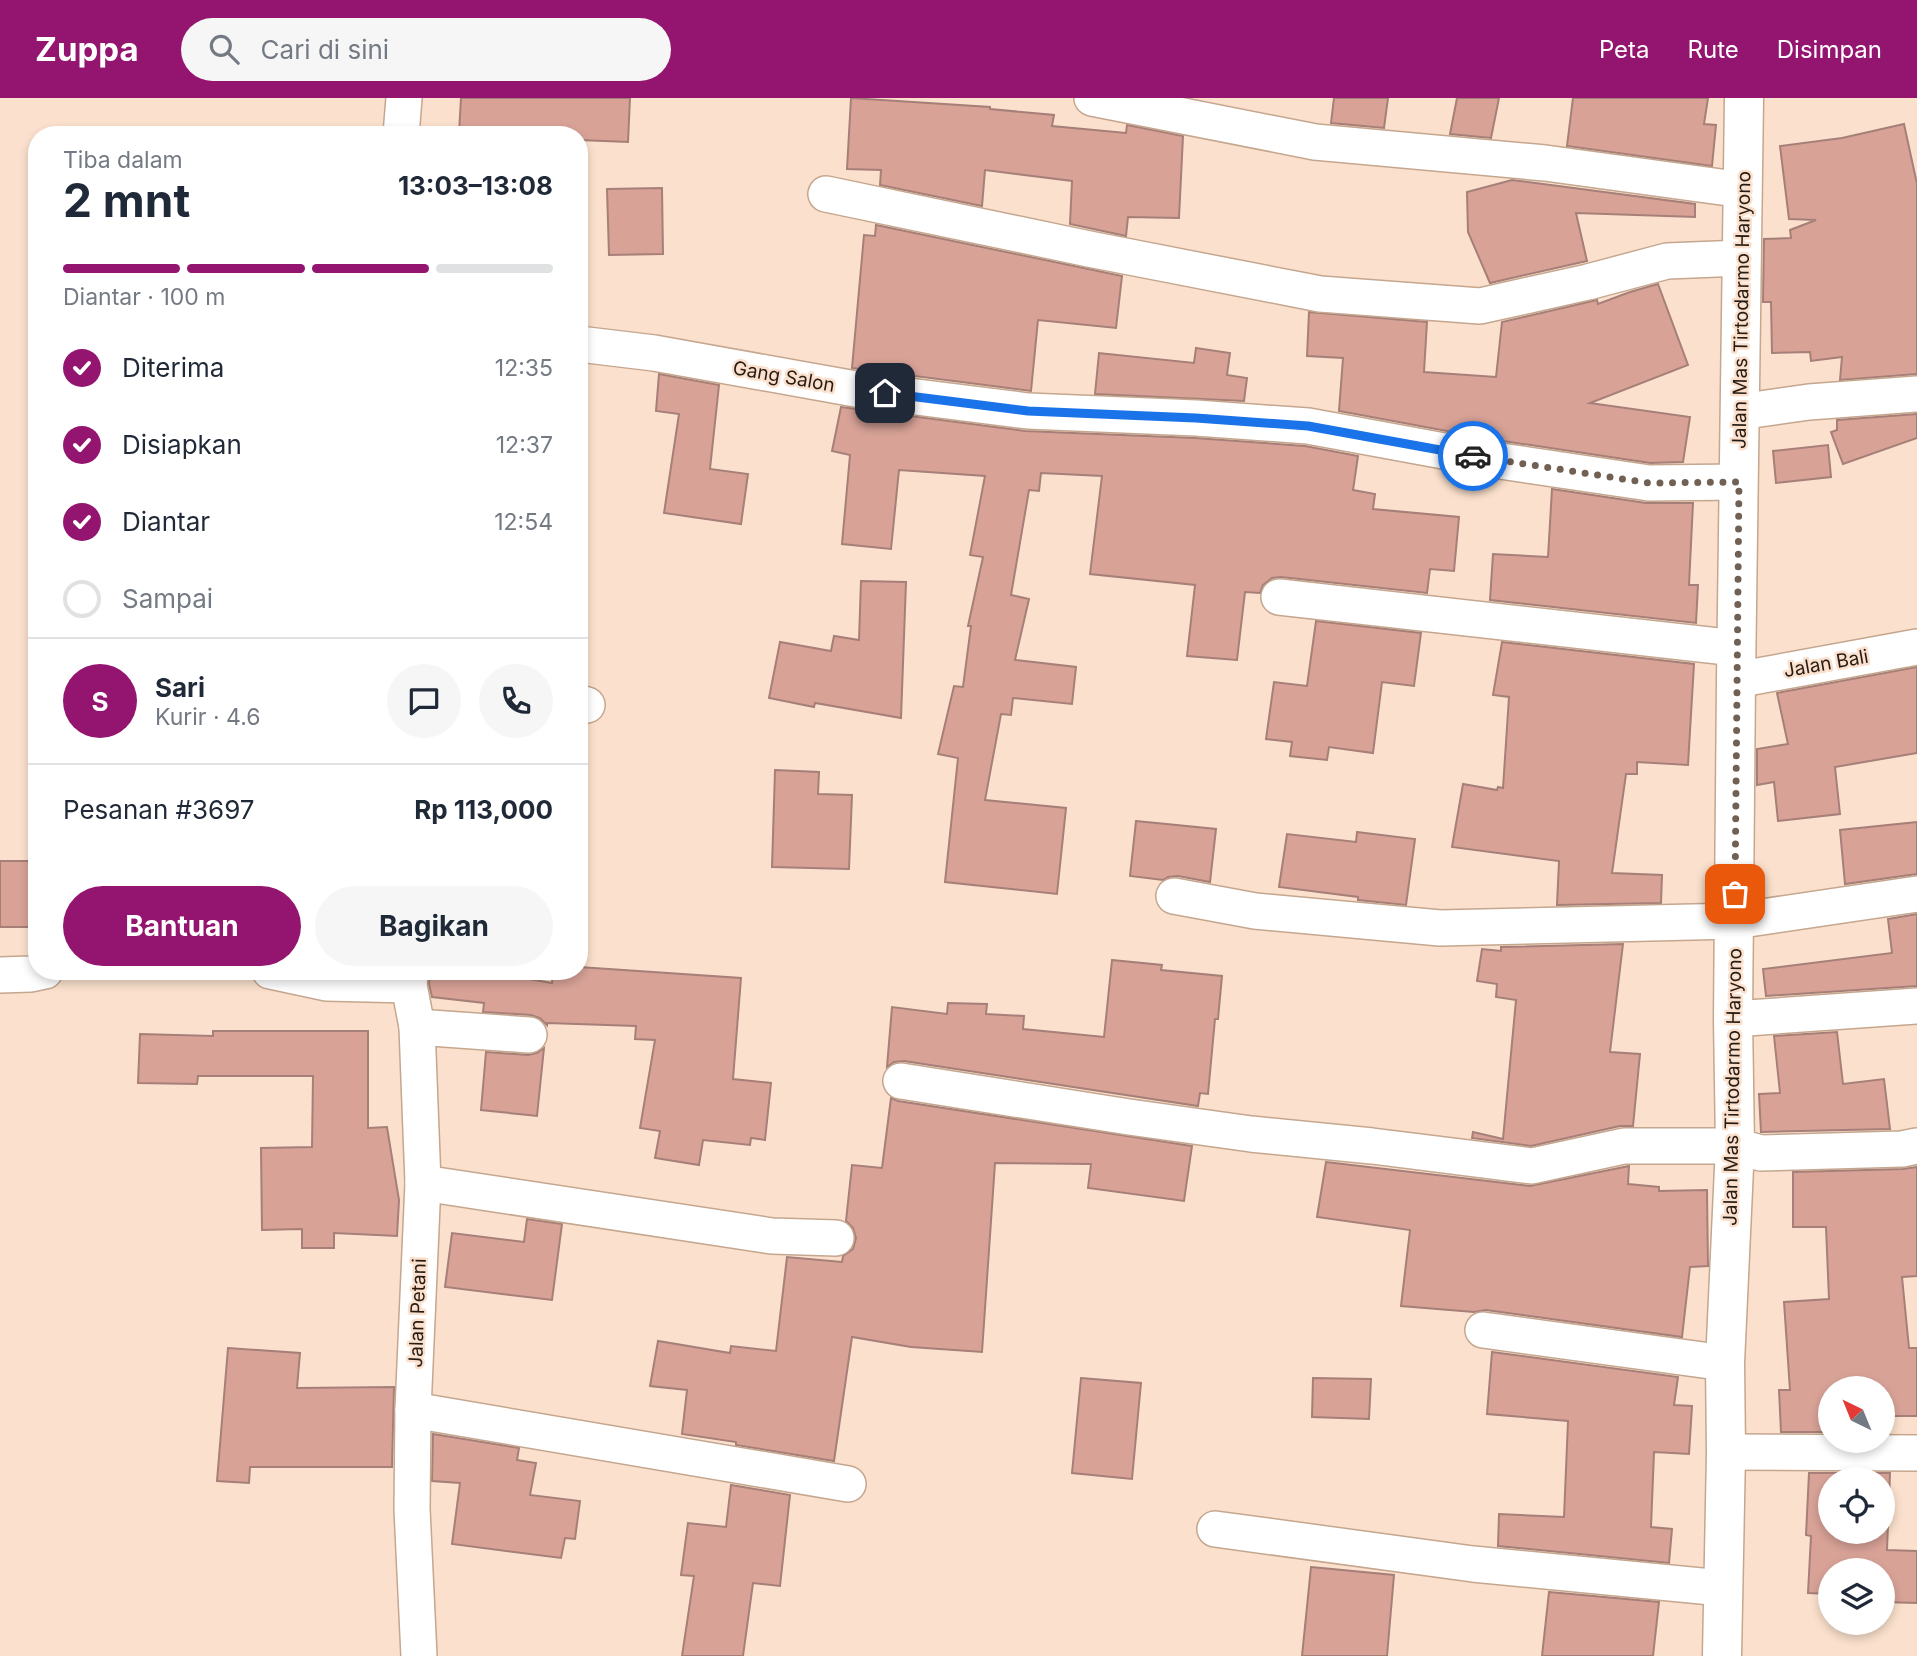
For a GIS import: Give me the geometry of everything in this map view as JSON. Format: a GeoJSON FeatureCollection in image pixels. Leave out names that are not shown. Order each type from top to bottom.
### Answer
{"type":"FeatureCollection","features":[{"type":"Feature","properties":{"kind":"street"},"geometry":{"type":"LineString","coordinates":[[402,126],[404,98]]}},
{"type":"Feature","properties":{"kind":"street"},"geometry":{"type":"LineString","coordinates":[[1092,98],[1315,142],[1545,163],[1743,190]]}},
{"type":"Feature","properties":{"kind":"street","name":"Jalan Mas Tirtodarmo Haryono"},"geometry":{"type":"LineString","coordinates":[[1722,1656],[1725,1363],[1735,1146],[1733,1019],[1736,664],[1744,98]]}},
{"type":"Feature","properties":{"kind":"street"},"geometry":{"type":"LineString","coordinates":[[826,194],[1320,294],[1480,306],[1667,261],[1742,258]]}},
{"type":"Feature","properties":{"kind":"street","name":"Gang Salon"},"geometry":{"type":"LineString","coordinates":[[588,345],[654,353],[861,390],[1028,411],[1308,426],[1487,459],[1649,483],[1739,482]]}},
{"type":"Feature","properties":{"kind":"street"},"geometry":{"type":"LineString","coordinates":[[1739,412],[1810,402],[1917,394]]}},
{"type":"Feature","properties":{"kind":"street","name":"Jalan Bali"},"geometry":{"type":"LineString","coordinates":[[1279,597],[1736,664],[1917,647]]}},
{"type":"Feature","properties":{"kind":"street"},"geometry":{"type":"LineString","coordinates":[[1174,895],[1255,911],[1440,928],[1734,921],[1917,894]]}},
{"type":"Feature","properties":{"kind":"street"},"geometry":{"type":"LineString","coordinates":[[0,975],[28,974]]}},
{"type":"Feature","properties":{"kind":"street"},"geometry":{"type":"LineString","coordinates":[[312,980],[326,983],[376,980]]}},
{"type":"Feature","properties":{"kind":"street","name":"Jalan Petani"},"geometry":{"type":"LineString","coordinates":[[410,980],[417,1027],[423,1183],[413,1410],[412,1509],[419,1656]]}},
{"type":"Feature","properties":{"kind":"street"},"geometry":{"type":"LineString","coordinates":[[1733,1019],[1917,1006]]}},
{"type":"Feature","properties":{"kind":"street"},"geometry":{"type":"LineString","coordinates":[[417,1027],[529,1035]]}},
{"type":"Feature","properties":{"kind":"street"},"geometry":{"type":"LineString","coordinates":[[901,1081],[1238,1132],[1532,1166],[1624,1146],[1735,1146],[1761,1153],[1917,1146]]}},
{"type":"Feature","properties":{"kind":"street"},"geometry":{"type":"LineString","coordinates":[[423,1183],[772,1236],[836,1238]]}},
{"type":"Feature","properties":{"kind":"street"},"geometry":{"type":"LineString","coordinates":[[1483,1330],[1725,1363]]}},
{"type":"Feature","properties":{"kind":"street"},"geometry":{"type":"LineString","coordinates":[[413,1410],[848,1484]]}},
{"type":"Feature","properties":{"kind":"street"},"geometry":{"type":"LineString","coordinates":[[1726,1452],[1917,1453]]}},
{"type":"Feature","properties":{"kind":"street"},"geometry":{"type":"LineString","coordinates":[[1215,1529],[1472,1564],[1722,1588]]}},
{"type":"Feature","properties":{"kind":"building"},"geometry":{"type":"Polygon","coordinates":[[[461,98],[630,98],[628,142],[588,140],[588,126],[459,126],[461,98]]]}},
{"type":"Feature","properties":{"kind":"building"},"geometry":{"type":"Polygon","coordinates":[[[851,98],[990,107],[1054,115],[1052,126],[1126,133],[1127,125],[1183,136],[1179,218],[1128,217],[1126,236],[1070,224],[1072,181],[985,170],[982,206],[880,185],[881,170],[847,169],[851,98]]]}},
{"type":"Feature","properties":{"kind":"building"},"geometry":{"type":"Polygon","coordinates":[[[1334,98],[1388,98],[1384,128],[1331,123],[1334,98]]]}},
{"type":"Feature","properties":{"kind":"building"},"geometry":{"type":"Polygon","coordinates":[[[1457,98],[1499,98],[1491,138],[1450,134],[1457,98]]]}},
{"type":"Feature","properties":{"kind":"building"},"geometry":{"type":"Polygon","coordinates":[[[1573,98],[1708,98],[1704,124],[1716,125],[1712,166],[1567,146],[1573,98]]]}},
{"type":"Feature","properties":{"kind":"building"},"geometry":{"type":"Polygon","coordinates":[[[1904,124],[1917,184],[1917,374],[1840,380],[1842,357],[1811,361],[1810,352],[1772,353],[1771,302],[1763,302],[1764,239],[1791,238],[1790,230],[1816,220],[1789,219],[1780,146],[1842,138],[1904,124]]]}},
{"type":"Feature","properties":{"kind":"building"},"geometry":{"type":"Polygon","coordinates":[[[1512,180],[1695,204],[1695,217],[1576,213],[1587,261],[1490,283],[1468,232],[1467,192],[1512,180]]]}},
{"type":"Feature","properties":{"kind":"building"},"geometry":{"type":"Polygon","coordinates":[[[662,188],[663,254],[609,255],[607,189],[662,188]]]}},
{"type":"Feature","properties":{"kind":"building"},"geometry":{"type":"Polygon","coordinates":[[[876,225],[1122,276],[1116,328],[1038,320],[1031,391],[852,368],[864,235],[875,236],[876,225]]]}},
{"type":"Feature","properties":{"kind":"building"},"geometry":{"type":"Polygon","coordinates":[[[1658,284],[1688,365],[1590,403],[1690,417],[1683,462],[1650,463],[1490,439],[1339,411],[1343,358],[1307,356],[1309,312],[1427,322],[1424,372],[1496,377],[1502,322],[1597,300],[1598,304],[1658,284]]]}},
{"type":"Feature","properties":{"kind":"building"},"geometry":{"type":"Polygon","coordinates":[[[1196,348],[1230,353],[1227,375],[1247,378],[1244,401],[1095,394],[1099,353],[1194,363],[1196,348]]]}},
{"type":"Feature","properties":{"kind":"building"},"geometry":{"type":"Polygon","coordinates":[[[659,374],[719,385],[710,469],[748,474],[741,524],[664,513],[679,414],[656,411],[659,374]]]}},
{"type":"Feature","properties":{"kind":"building"},"geometry":{"type":"Polygon","coordinates":[[[841,407],[1025,431],[1195,438],[1305,446],[1358,456],[1353,490],[1375,494],[1373,509],[1459,517],[1454,571],[1430,569],[1427,593],[1272,578],[1263,585],[1260,593],[1245,592],[1237,660],[1187,656],[1195,585],[1090,574],[1102,476],[1041,473],[1039,491],[1029,490],[1011,595],[1029,599],[1015,660],[1076,667],[1072,704],[1013,698],[1011,715],[1001,714],[985,800],[1066,808],[1057,894],[945,882],[958,758],[938,754],[954,686],[963,687],[971,626],[968,626],[983,557],[970,555],[985,476],[899,470],[891,549],[842,544],[850,455],[832,451],[841,407]]]}},
{"type":"Feature","properties":{"kind":"building"},"geometry":{"type":"Polygon","coordinates":[[[1917,414],[1917,438],[1843,464],[1831,432],[1837,430],[1837,420],[1917,414]]]}},
{"type":"Feature","properties":{"kind":"building"},"geometry":{"type":"Polygon","coordinates":[[[1828,445],[1831,477],[1776,483],[1773,451],[1828,445]]]}},
{"type":"Feature","properties":{"kind":"building"},"geometry":{"type":"Polygon","coordinates":[[[1552,489],[1646,503],[1693,503],[1689,585],[1698,585],[1696,623],[1490,600],[1493,554],[1548,557],[1552,489]]]}},
{"type":"Feature","properties":{"kind":"building"},"geometry":{"type":"Polygon","coordinates":[[[861,581],[906,582],[901,718],[815,703],[814,707],[769,698],[780,642],[831,651],[834,636],[859,640],[861,581]]]}},
{"type":"Feature","properties":{"kind":"building"},"geometry":{"type":"Polygon","coordinates":[[[1316,621],[1421,633],[1414,686],[1382,682],[1373,753],[1329,747],[1327,760],[1290,756],[1292,742],[1266,739],[1274,682],[1307,686],[1316,621]]]}},
{"type":"Feature","properties":{"kind":"building"},"geometry":{"type":"Polygon","coordinates":[[[1502,642],[1694,664],[1688,765],[1637,762],[1637,774],[1626,774],[1612,873],[1662,875],[1661,903],[1557,905],[1559,861],[1452,847],[1463,784],[1497,790],[1498,787],[1503,788],[1509,697],[1493,695],[1502,642]]]}},
{"type":"Feature","properties":{"kind":"building"},"geometry":{"type":"Polygon","coordinates":[[[1917,667],[1917,753],[1835,767],[1840,814],[1778,821],[1774,782],[1757,785],[1757,749],[1788,744],[1777,693],[1917,667]]]}},
{"type":"Feature","properties":{"kind":"building"},"geometry":{"type":"Polygon","coordinates":[[[775,770],[819,772],[818,794],[852,795],[849,869],[772,867],[775,770]]]}},
{"type":"Feature","properties":{"kind":"building"},"geometry":{"type":"Polygon","coordinates":[[[1136,821],[1216,829],[1210,882],[1178,876],[1163,880],[1130,876],[1136,821]]]}},
{"type":"Feature","properties":{"kind":"building"},"geometry":{"type":"Polygon","coordinates":[[[1917,822],[1917,874],[1845,884],[1840,830],[1917,822]]]}},
{"type":"Feature","properties":{"kind":"building"},"geometry":{"type":"Polygon","coordinates":[[[1357,832],[1415,839],[1406,905],[1279,887],[1287,834],[1356,842],[1357,832]]]}},
{"type":"Feature","properties":{"kind":"building"},"geometry":{"type":"Polygon","coordinates":[[[0,861],[28,861],[28,927],[0,927],[0,861]]]}},
{"type":"Feature","properties":{"kind":"building"},"geometry":{"type":"Polygon","coordinates":[[[1917,914],[1917,986],[1766,996],[1763,969],[1892,953],[1888,919],[1917,914]]]}},
{"type":"Feature","properties":{"kind":"building"},"geometry":{"type":"Polygon","coordinates":[[[1623,944],[1610,1052],[1640,1054],[1633,1126],[1620,1126],[1531,1146],[1472,1138],[1473,1132],[1503,1139],[1516,1000],[1496,997],[1497,984],[1477,981],[1482,949],[1501,951],[1501,947],[1623,944]]]}},
{"type":"Feature","properties":{"kind":"building"},"geometry":{"type":"Polygon","coordinates":[[[1112,960],[1162,965],[1161,970],[1222,976],[1208,1094],[1200,1093],[1198,1106],[904,1061],[894,1062],[887,1067],[892,1007],[947,1014],[948,1003],[987,1004],[986,1014],[1024,1016],[1023,1029],[1104,1037],[1112,960]]]}},
{"type":"Feature","properties":{"kind":"building"},"geometry":{"type":"Polygon","coordinates":[[[588,968],[741,978],[733,1079],[771,1083],[765,1140],[751,1138],[750,1145],[703,1140],[699,1165],[655,1158],[660,1131],[640,1128],[655,1040],[635,1039],[636,1026],[547,1025],[540,1018],[531,1015],[483,1012],[484,1003],[432,997],[429,984],[429,980],[535,980],[552,983],[552,980],[588,980],[588,968]]]}},
{"type":"Feature","properties":{"kind":"building"},"geometry":{"type":"Polygon","coordinates":[[[213,1031],[368,1031],[368,1128],[387,1127],[399,1200],[397,1236],[334,1233],[334,1248],[302,1248],[302,1229],[262,1230],[261,1148],[312,1147],[313,1076],[198,1076],[197,1084],[138,1083],[140,1034],[213,1036],[213,1031]]]}},
{"type":"Feature","properties":{"kind":"building"},"geometry":{"type":"Polygon","coordinates":[[[1837,1032],[1843,1084],[1884,1079],[1890,1129],[1761,1132],[1759,1094],[1780,1093],[1774,1036],[1837,1032]]]}},
{"type":"Feature","properties":{"kind":"building"},"geometry":{"type":"Polygon","coordinates":[[[544,1048],[537,1116],[481,1110],[486,1052],[528,1055],[544,1048]]]}},
{"type":"Feature","properties":{"kind":"building"},"geometry":{"type":"Polygon","coordinates":[[[891,1098],[1192,1146],[1184,1201],[1088,1188],[1091,1164],[995,1163],[982,1352],[911,1347],[852,1337],[834,1461],[682,1434],[687,1390],[650,1386],[658,1341],[730,1353],[731,1346],[776,1351],[787,1257],[842,1262],[843,1256],[853,1249],[856,1238],[853,1228],[846,1221],[852,1165],[882,1168],[891,1098]]]}},
{"type":"Feature","properties":{"kind":"building"},"geometry":{"type":"Polygon","coordinates":[[[1326,1162],[1530,1186],[1629,1166],[1628,1184],[1659,1187],[1659,1191],[1707,1190],[1708,1266],[1690,1267],[1682,1337],[1486,1310],[1474,1312],[1401,1306],[1410,1230],[1317,1217],[1326,1162]]]}},
{"type":"Feature","properties":{"kind":"building"},"geometry":{"type":"Polygon","coordinates":[[[1917,1167],[1917,1276],[1902,1277],[1909,1348],[1917,1348],[1917,1416],[1895,1416],[1895,1376],[1818,1376],[1818,1432],[1781,1432],[1779,1390],[1790,1390],[1784,1302],[1829,1299],[1826,1227],[1793,1227],[1793,1172],[1917,1167]]]}},
{"type":"Feature","properties":{"kind":"building"},"geometry":{"type":"Polygon","coordinates":[[[527,1219],[562,1224],[552,1300],[445,1287],[452,1233],[524,1242],[527,1219]]]}},
{"type":"Feature","properties":{"kind":"building"},"geometry":{"type":"Polygon","coordinates":[[[228,1348],[300,1353],[297,1388],[394,1387],[392,1467],[250,1467],[249,1483],[217,1481],[228,1348]]]}},
{"type":"Feature","properties":{"kind":"building"},"geometry":{"type":"Polygon","coordinates":[[[1492,1352],[1678,1377],[1674,1405],[1692,1406],[1689,1454],[1654,1452],[1651,1527],[1672,1529],[1669,1563],[1498,1546],[1499,1514],[1564,1517],[1568,1421],[1487,1414],[1492,1352]]]}},
{"type":"Feature","properties":{"kind":"building"},"geometry":{"type":"Polygon","coordinates":[[[1081,1378],[1141,1383],[1132,1479],[1072,1473],[1081,1378]]]}},
{"type":"Feature","properties":{"kind":"building"},"geometry":{"type":"Polygon","coordinates":[[[1313,1378],[1371,1379],[1369,1419],[1312,1417],[1313,1378]]]}},
{"type":"Feature","properties":{"kind":"building"},"geometry":{"type":"Polygon","coordinates":[[[433,1434],[519,1448],[517,1460],[536,1463],[530,1495],[580,1501],[575,1539],[565,1538],[561,1558],[452,1544],[460,1483],[432,1481],[433,1434]]]}},
{"type":"Feature","properties":{"kind":"building"},"geometry":{"type":"Polygon","coordinates":[[[1809,1473],[1818,1473],[1818,1544],[1887,1544],[1887,1550],[1917,1551],[1917,1603],[1895,1602],[1895,1558],[1818,1558],[1818,1593],[1808,1593],[1811,1536],[1806,1535],[1809,1473]]]}},
{"type":"Feature","properties":{"kind":"building"},"geometry":{"type":"Polygon","coordinates":[[[731,1485],[790,1495],[780,1586],[753,1583],[743,1656],[682,1656],[694,1576],[681,1575],[688,1523],[726,1527],[731,1485]]]}},
{"type":"Feature","properties":{"kind":"building"},"geometry":{"type":"Polygon","coordinates":[[[1311,1567],[1394,1575],[1387,1656],[1302,1656],[1311,1567]]]}},
{"type":"Feature","properties":{"kind":"building"},"geometry":{"type":"Polygon","coordinates":[[[1549,1592],[1659,1602],[1653,1656],[1542,1656],[1549,1592]]]}},
{"type":"Feature","properties":{"kind":"way so far"},"geometry":{"type":"LineString","coordinates":[[1473,456],[1649,483],[1739,482],[1735,894]]}},
{"type":"Feature","properties":{"kind":"route"},"geometry":{"type":"LineString","coordinates":[[885,393],[1028,411],[1308,426],[1473,456]]}}]}
